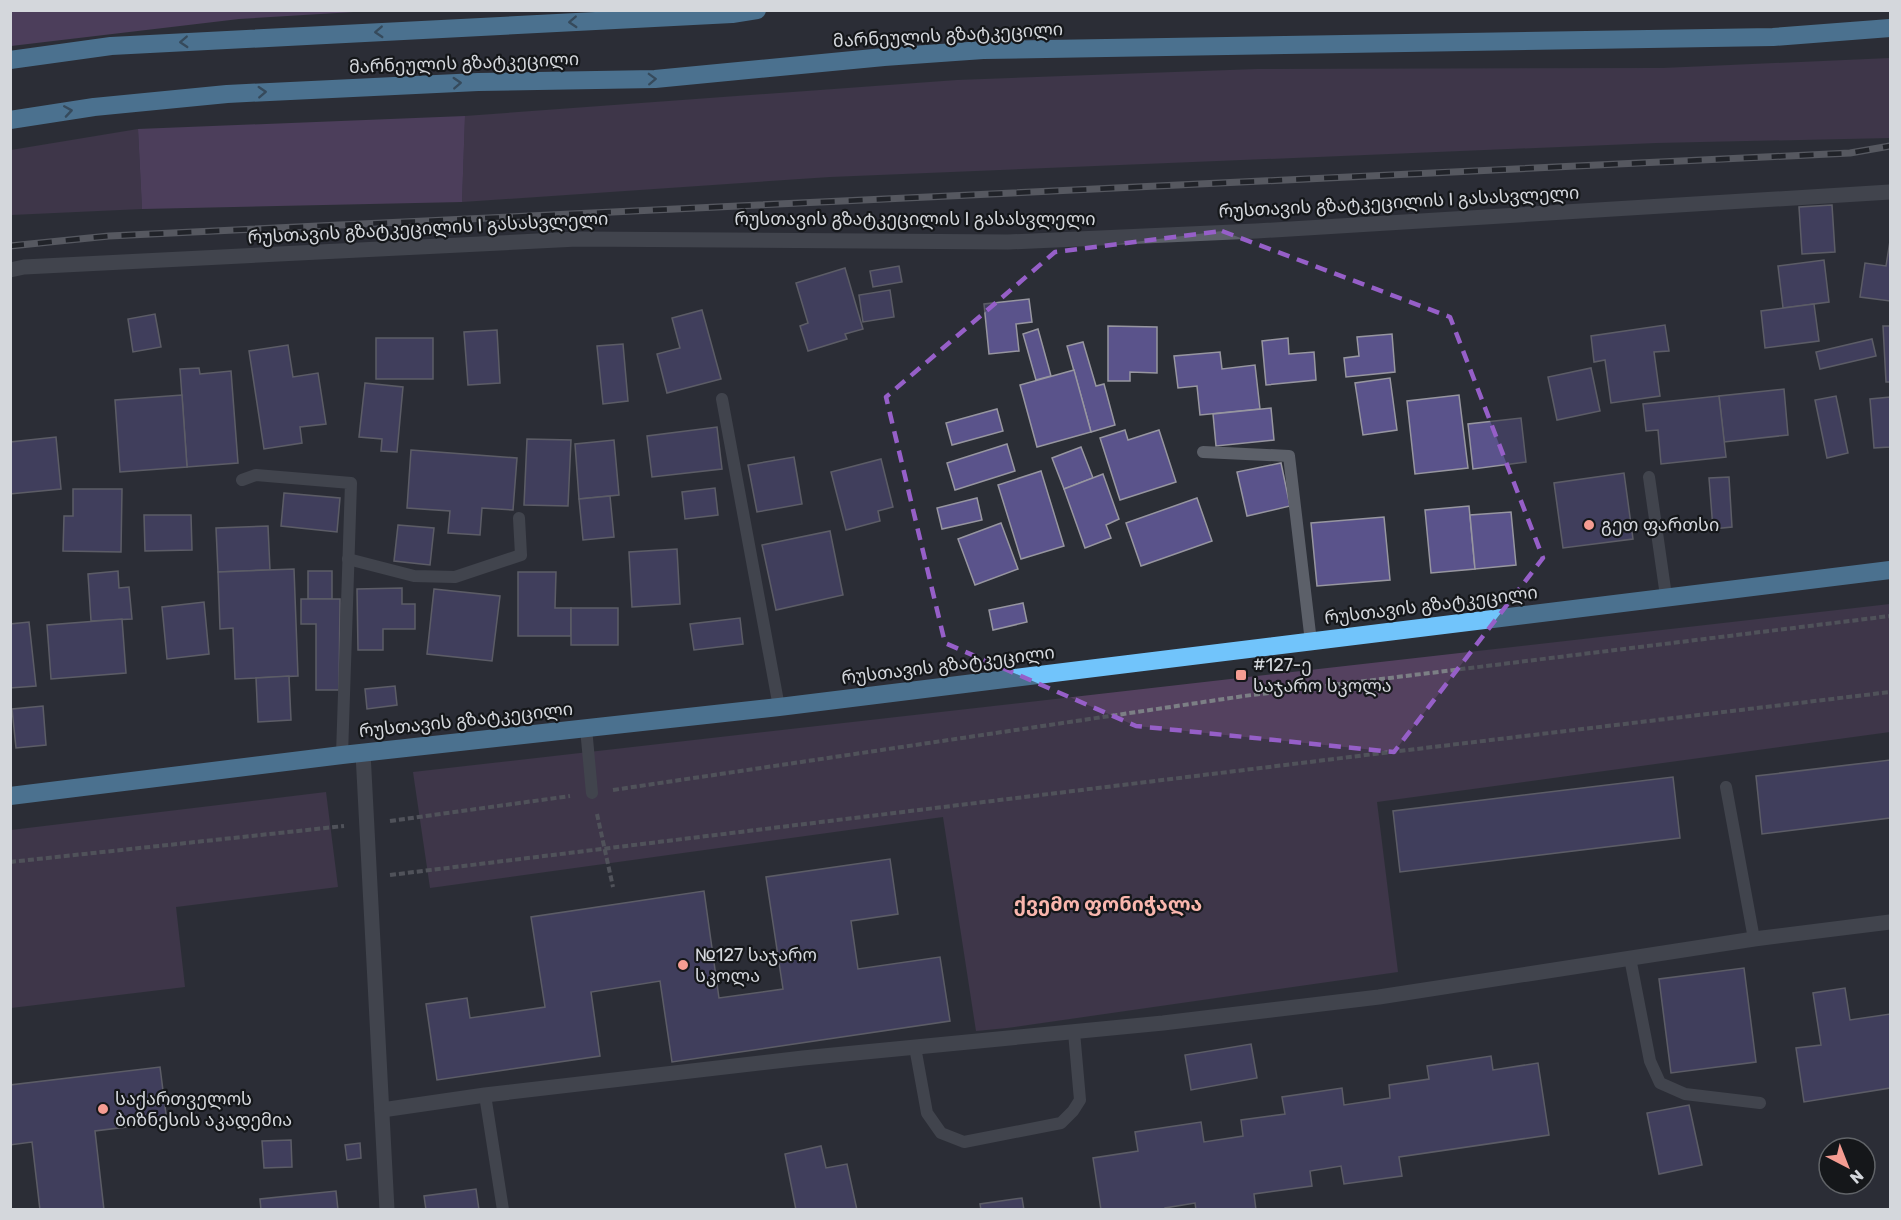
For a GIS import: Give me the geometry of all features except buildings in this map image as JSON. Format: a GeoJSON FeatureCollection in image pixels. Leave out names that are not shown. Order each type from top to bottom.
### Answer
{"type":"FeatureCollection","features":[{"type":"Feature","properties":{"kind":"highway","name":"მარნეულის გზატკეცილი"},"geometry":{"type":"LineString","coordinates":[[10,60],[111,46],[732,14],[758,10]]}},
{"type":"Feature","properties":{"kind":"highway","name":"მარნეულის გზატკეცილი"},"geometry":{"type":"LineString","coordinates":[[10,120],[94,107],[227,94],[478,82],[655,79],[982,50],[1761,37],[1890,28]]}},
{"type":"Feature","properties":{"kind":"highway","name":"რუსთავის გზატკეცილი"},"geometry":{"type":"LineString","coordinates":[[10,796],[342,755],[779,707],[1890,570]]}},
{"type":"Feature","properties":{"kind":"street","name":"რუსთავის გზატკეცილის I გასასვლელი"},"geometry":{"type":"LineString","coordinates":[[10,270],[24,267],[577,239],[1008,242],[1268,230],[1890,192]]}},
{"type":"Feature","properties":{"kind":"street"},"geometry":{"type":"LineString","coordinates":[[363,753],[387,1209]]}},
{"type":"Feature","properties":{"kind":"street"},"geometry":{"type":"LineString","coordinates":[[382,1110],[484,1095],[803,1058],[1163,1023],[1379,997],[1754,939],[1890,922]]}},
{"type":"Feature","properties":{"kind":"lane"},"geometry":{"type":"LineString","coordinates":[[722,399],[779,707]]}},
{"type":"Feature","properties":{"kind":"lane"},"geometry":{"type":"LineString","coordinates":[[1203,452],[1289,456],[1311,642]]}},
{"type":"Feature","properties":{"kind":"lane"},"geometry":{"type":"LineString","coordinates":[[242,480],[256,475],[351,483],[342,755]]}},
{"type":"Feature","properties":{"kind":"lane"},"geometry":{"type":"LineString","coordinates":[[1649,477],[1666,596]]}},
{"type":"Feature","properties":{"kind":"lane"},"geometry":{"type":"LineString","coordinates":[[348,559],[414,576],[455,577],[521,555],[519,518]]}},
{"type":"Feature","properties":{"kind":"lane"},"geometry":{"type":"LineString","coordinates":[[586,728],[592,793]]}},
{"type":"Feature","properties":{"kind":"lane"},"geometry":{"type":"LineString","coordinates":[[1726,787],[1754,939]]}},
{"type":"Feature","properties":{"kind":"lane"},"geometry":{"type":"LineString","coordinates":[[1630,958],[1650,1061],[1660,1083],[1685,1094],[1760,1103]]}},
{"type":"Feature","properties":{"kind":"lane"},"geometry":{"type":"LineString","coordinates":[[915,1047],[927,1113],[941,1133],[964,1142],[1060,1122],[1073,1111],[1080,1100],[1074,1032]]}},
{"type":"Feature","properties":{"kind":"lane"},"geometry":{"type":"LineString","coordinates":[[484,1095],[503,1209]]}},
{"type":"Feature","properties":{"kind":"path"},"geometry":{"type":"LineString","coordinates":[[10,862],[367,824],[592,793],[1244,696],[1890,616]]}},
{"type":"Feature","properties":{"kind":"path"},"geometry":{"type":"LineString","coordinates":[[370,877],[1890,692]]}},
{"type":"Feature","properties":{"kind":"path"},"geometry":{"type":"LineString","coordinates":[[592,793],[614,887]]}},
{"type":"Feature","properties":{"kind":"highlighted area"},"geometry":{"type":"Polygon","coordinates":[[[1222,231],[1450,317],[1543,558],[1394,752],[1136,726],[945,643],[886,397],[1055,252],[1222,231]]]}},
{"type":"Feature","properties":{"kind":"shaded area"},"geometry":{"type":"Polygon","coordinates":[[[10,11],[370,11],[239,19],[11,46],[10,11]]]}},
{"type":"Feature","properties":{"kind":"shaded area"},"geometry":{"type":"Polygon","coordinates":[[[1890,58],[1890,138],[1656,143],[830,177],[462,202],[465,116],[957,80],[1257,69],[1663,68],[1890,58]]]}},
{"type":"Feature","properties":{"kind":"shaded area"},"geometry":{"type":"Polygon","coordinates":[[[465,116],[462,202],[142,209],[138,129],[465,116]]]}},
{"type":"Feature","properties":{"kind":"shaded area"},"geometry":{"type":"Polygon","coordinates":[[[138,129],[142,209],[11,215],[11,150],[138,129]]]}},
{"type":"Feature","properties":{"kind":"shaded area"},"geometry":{"type":"Polygon","coordinates":[[[1890,604],[1890,732],[1377,802],[1398,972],[976,1031],[943,817],[430,888],[413,772],[1890,604]]]}},
{"type":"Feature","properties":{"kind":"shaded area"},"geometry":{"type":"Polygon","coordinates":[[[326,792],[338,887],[176,907],[185,987],[11,1008],[11,830],[326,792]]]}},
{"type":"Feature","properties":{"kind":"railway"},"geometry":{"type":"LineString","coordinates":[[10,246],[109,236],[1850,153],[1890,146]]}},
{"type":"Feature","properties":{"kind":"place","name":"გეთ ფართსი"},"geometry":{"type":"Point","coordinates":[1589,525]}},
{"type":"Feature","properties":{"kind":"place","name":"#127-ე საჯარო სკოლა"},"geometry":{"type":"Point","coordinates":[1241,675]}},
{"type":"Feature","properties":{"kind":"place","name":"№127 საჯარო სკოლა"},"geometry":{"type":"Point","coordinates":[683,965]}},
{"type":"Feature","properties":{"kind":"place","name":"საქართველოს ბიზნესის აკადემია"},"geometry":{"type":"Point","coordinates":[103,1109]}},
{"type":"Feature","properties":{"kind":"district","name":"ქვემო ფონიჭალა"},"geometry":{"type":"Point","coordinates":[1108,904]}}]}
